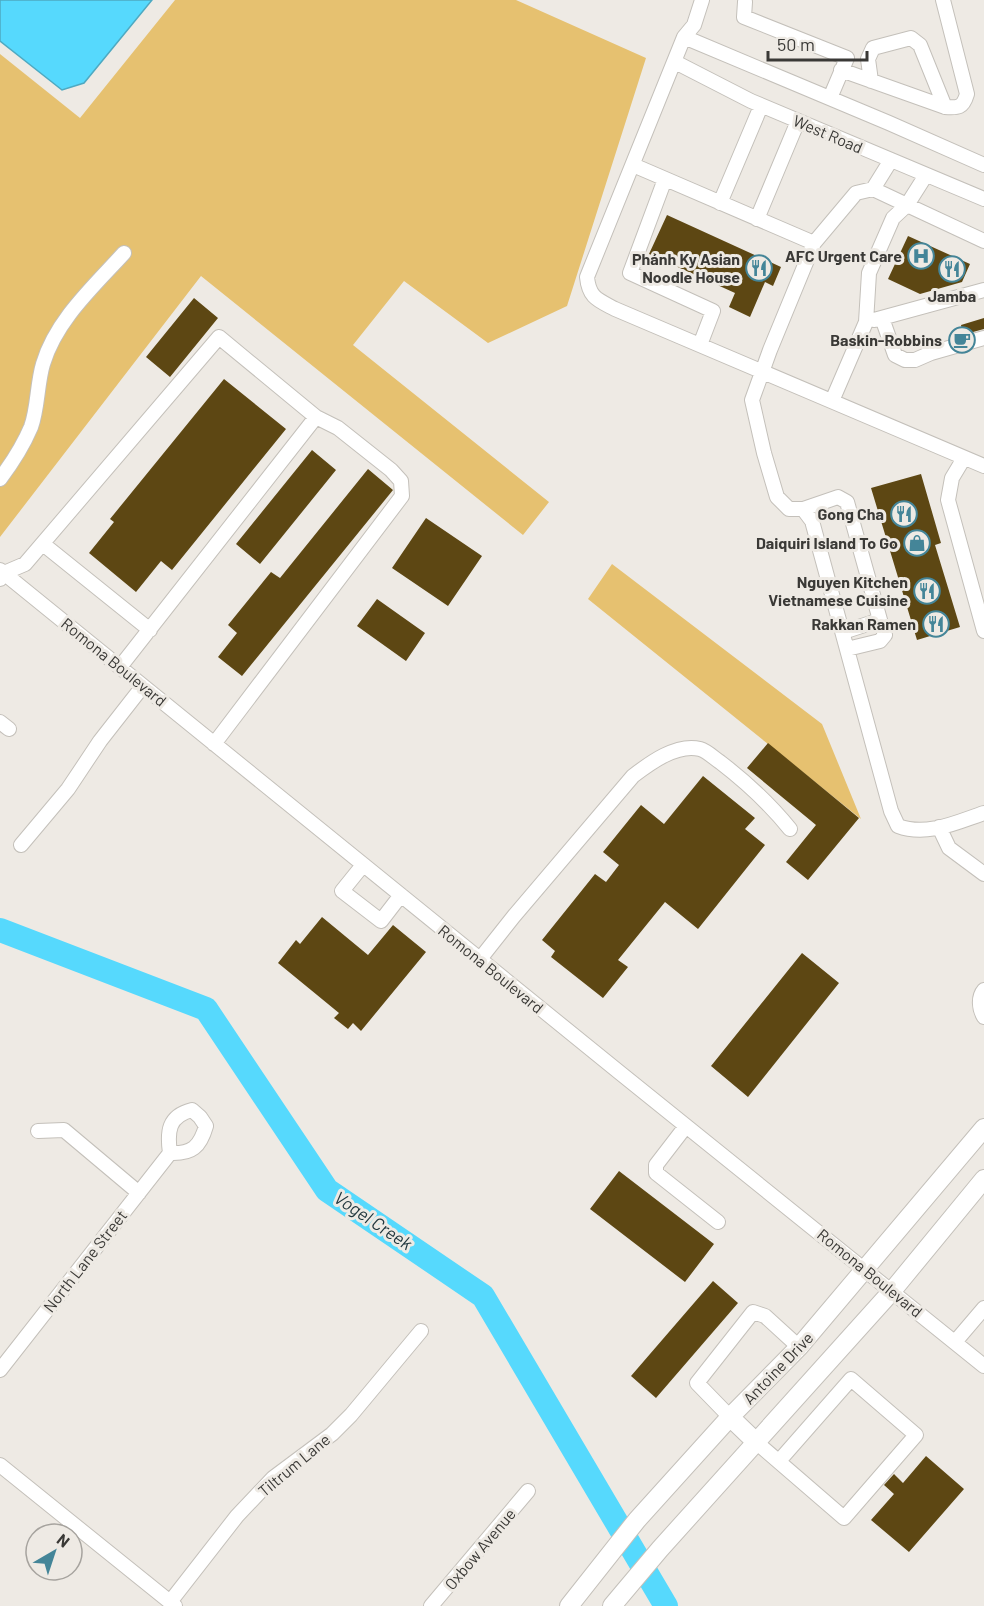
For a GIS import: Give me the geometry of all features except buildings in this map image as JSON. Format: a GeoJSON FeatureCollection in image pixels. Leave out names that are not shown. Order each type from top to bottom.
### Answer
{"type":"FeatureCollection","features":[{"type":"Feature","properties":{"kind":"main road","name":"Antoine Drive"},"geometry":{"type":"LineString","coordinates":[[569,1606],[637,1520],[730,1417],[799,1347],[984,1128]]}},
{"type":"Feature","properties":{"kind":"main road","name":"Antoine Drive"},"geometry":{"type":"LineString","coordinates":[[617,1599],[892,1291],[984,1179]]}},
{"type":"Feature","properties":{"kind":"main road"},"geometry":{"type":"LineString","coordinates":[[730,1417],[756,1442]]}},
{"type":"Feature","properties":{"kind":"street"},"geometry":{"type":"LineString","coordinates":[[702,0],[694,25],[684,37],[587,277],[588,290],[597,300],[615,309],[984,466]]}},
{"type":"Feature","properties":{"kind":"street"},"geometry":{"type":"LineString","coordinates":[[841,70],[945,107],[959,108],[964,104],[967,94],[943,0]]}},
{"type":"Feature","properties":{"kind":"street"},"geometry":{"type":"LineString","coordinates":[[745,2],[744,16],[847,58],[830,98]]}},
{"type":"Feature","properties":{"kind":"street","name":"West Road"},"geometry":{"type":"LineString","coordinates":[[684,37],[984,165]]}},
{"type":"Feature","properties":{"kind":"street"},"geometry":{"type":"LineString","coordinates":[[871,81],[868,59],[873,48],[911,38],[920,45],[945,107]]}},
{"type":"Feature","properties":{"kind":"street","name":"West Road"},"geometry":{"type":"LineString","coordinates":[[675,62],[761,106],[984,199]]}},
{"type":"Feature","properties":{"kind":"street"},"geometry":{"type":"LineString","coordinates":[[720,202],[761,106]]}},
{"type":"Feature","properties":{"kind":"street"},"geometry":{"type":"LineString","coordinates":[[757,219],[798,121]]}},
{"type":"Feature","properties":{"kind":"street"},"geometry":{"type":"LineString","coordinates":[[873,189],[891,160]]}},
{"type":"Feature","properties":{"kind":"street"},"geometry":{"type":"LineString","coordinates":[[633,165],[814,243]]}},
{"type":"Feature","properties":{"kind":"street"},"geometry":{"type":"LineString","coordinates":[[832,401],[866,322],[869,273],[893,218],[907,205],[926,175]]}},
{"type":"Feature","properties":{"kind":"street"},"geometry":{"type":"LineString","coordinates":[[665,179],[630,273],[713,310],[700,345]]}},
{"type":"Feature","properties":{"kind":"street"},"geometry":{"type":"LineString","coordinates":[[848,650],[880,641],[885,635],[847,502],[838,497],[803,509],[789,509],[777,497],[752,400],[814,243],[856,193],[873,189],[984,241]]}},
{"type":"Feature","properties":{"kind":"street"},"geometry":{"type":"LineString","coordinates":[[0,479],[16,458],[31,426],[43,363],[53,339],[70,313],[124,253]]}},
{"type":"Feature","properties":{"kind":"street"},"geometry":{"type":"LineString","coordinates":[[866,322],[984,290]]}},
{"type":"Feature","properties":{"kind":"street"},"geometry":{"type":"LineString","coordinates":[[882,318],[895,355],[905,360],[915,360],[931,353],[984,338]]}},
{"type":"Feature","properties":{"kind":"street"},"geometry":{"type":"LineString","coordinates":[[1,574],[25,564],[219,337],[316,417],[338,428],[391,470],[401,481],[402,496],[214,744]]}},
{"type":"Feature","properties":{"kind":"street"},"geometry":{"type":"LineString","coordinates":[[120,667],[316,417]]}},
{"type":"Feature","properties":{"kind":"street"},"geometry":{"type":"LineString","coordinates":[[964,458],[952,478],[948,501],[984,631]]}},
{"type":"Feature","properties":{"kind":"street"},"geometry":{"type":"LineString","coordinates":[[803,509],[812,521],[898,825],[910,830],[939,827],[984,813]]}},
{"type":"Feature","properties":{"kind":"street"},"geometry":{"type":"LineString","coordinates":[[43,544],[150,630]]}},
{"type":"Feature","properties":{"kind":"street","name":"Romona Boulevard"},"geometry":{"type":"LineString","coordinates":[[1,574],[120,667],[984,1366]]}},
{"type":"Feature","properties":{"kind":"street"},"geometry":{"type":"LineString","coordinates":[[843,632],[880,620]]}},
{"type":"Feature","properties":{"kind":"street"},"geometry":{"type":"LineString","coordinates":[[21,845],[68,789],[100,741],[143,686]]}},
{"type":"Feature","properties":{"kind":"street"},"geometry":{"type":"LineString","coordinates":[[480,959],[633,777],[664,756],[681,750],[699,749],[708,753],[734,772],[766,801],[790,829]]}},
{"type":"Feature","properties":{"kind":"street"},"geometry":{"type":"LineString","coordinates":[[939,827],[949,848],[984,874]]}},
{"type":"Feature","properties":{"kind":"street"},"geometry":{"type":"LineString","coordinates":[[363,865],[342,891],[381,921],[401,895]]}},
{"type":"Feature","properties":{"kind":"street"},"geometry":{"type":"LineString","coordinates":[[984,990],[981,993],[980,1010],[984,1017]]}},
{"type":"Feature","properties":{"kind":"street"},"geometry":{"type":"LineString","coordinates":[[686,1126],[656,1165],[656,1173],[718,1222]]}},
{"type":"Feature","properties":{"kind":"street"},"geometry":{"type":"LineString","coordinates":[[38,1131],[63,1130],[139,1193]]}},
{"type":"Feature","properties":{"kind":"street","name":"North Lane Street"},"geometry":{"type":"LineString","coordinates":[[0,1370],[170,1153]]}},
{"type":"Feature","properties":{"kind":"street"},"geometry":{"type":"LineString","coordinates":[[955,1342],[984,1308]]}},
{"type":"Feature","properties":{"kind":"street"},"geometry":{"type":"LineString","coordinates":[[730,1417],[697,1383],[753,1312],[765,1316],[799,1347]]}},
{"type":"Feature","properties":{"kind":"street","name":"Tiltrum Lane"},"geometry":{"type":"LineString","coordinates":[[172,1604],[244,1508],[273,1478],[332,1434],[351,1415],[421,1331]]}},
{"type":"Feature","properties":{"kind":"street"},"geometry":{"type":"LineString","coordinates":[[756,1442],[844,1518],[916,1435],[851,1379],[779,1461]]}},
{"type":"Feature","properties":{"kind":"street"},"geometry":{"type":"LineString","coordinates":[[0,1465],[172,1604]]}},
{"type":"Feature","properties":{"kind":"street","name":"Oxbow Avenue"},"geometry":{"type":"LineString","coordinates":[[431,1606],[528,1491]]}},
{"type":"Feature","properties":{"kind":"shaded area"},"geometry":{"type":"Polygon","coordinates":[[[175,0],[516,0],[646,58],[567,306],[488,343],[404,281],[353,345],[549,502],[523,535],[201,276],[0,537],[0,54],[80,118],[175,0]]]}},
{"type":"Feature","properties":{"kind":"shaded area"},"geometry":{"type":"Polygon","coordinates":[[[612,564],[822,724],[861,819],[588,599],[612,564]]]}},
{"type":"Feature","properties":{"kind":"water"},"geometry":{"type":"Polygon","coordinates":[[[0,0],[152,0],[84,83],[62,90],[0,41],[0,0]]]}},
{"type":"Feature","properties":{"kind":"waterway","name":"Vogel Creek"},"geometry":{"type":"LineString","coordinates":[[0,930],[206,1009],[327,1190],[483,1296],[666,1606]]}},
{"type":"Feature","properties":{"kind":"place","name":"AFC Urgent Care"},"geometry":{"type":"Point","coordinates":[921,256]}},
{"type":"Feature","properties":{"kind":"place","name":"Phánh Ky Asian Noodle House"},"geometry":{"type":"Point","coordinates":[759,268]}},
{"type":"Feature","properties":{"kind":"place","name":"Jamba"},"geometry":{"type":"Point","coordinates":[952,269]}},
{"type":"Feature","properties":{"kind":"place","name":"Baskin-Robbins"},"geometry":{"type":"Point","coordinates":[962,340]}},
{"type":"Feature","properties":{"kind":"place","name":"Gong Cha"},"geometry":{"type":"Point","coordinates":[904,514]}},
{"type":"Feature","properties":{"kind":"place","name":"Daiquiri Island To Go"},"geometry":{"type":"Point","coordinates":[917,543]}},
{"type":"Feature","properties":{"kind":"place","name":"Nguyen Kitchen Vietnamese Cuisine"},"geometry":{"type":"Point","coordinates":[927,591]}},
{"type":"Feature","properties":{"kind":"place","name":"Rakkan Ramen"},"geometry":{"type":"Point","coordinates":[936,624]}}]}
